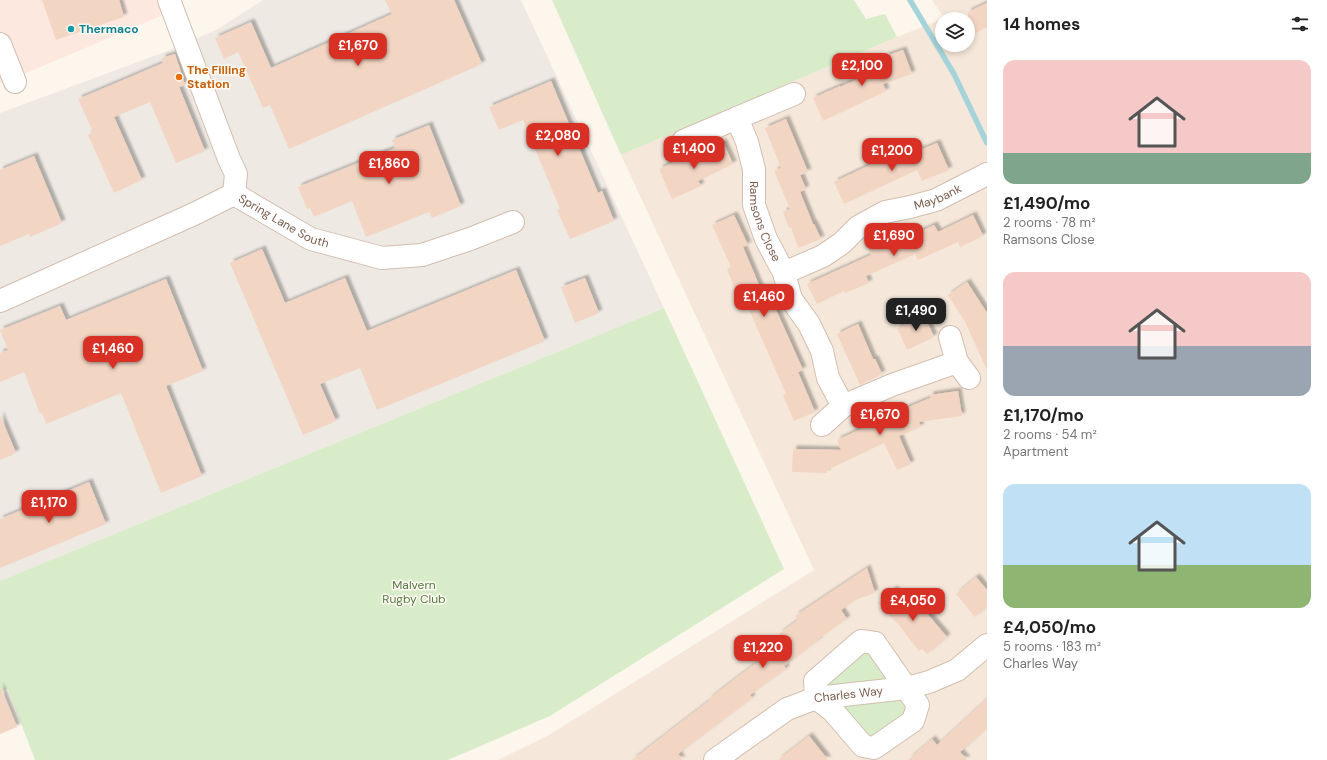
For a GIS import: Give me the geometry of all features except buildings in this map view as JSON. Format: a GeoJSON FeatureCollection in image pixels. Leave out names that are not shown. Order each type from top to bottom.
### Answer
{"type":"FeatureCollection","features":[{"type":"Feature","properties":{"kind":"street"},"geometry":{"type":"LineString","coordinates":[[169,0],[228,159],[236,174],[234,194]]}},
{"type":"Feature","properties":{"kind":"street"},"geometry":{"type":"LineString","coordinates":[[0,44],[15,82]]}},
{"type":"Feature","properties":{"kind":"street"},"geometry":{"type":"LineString","coordinates":[[683,141],[794,94]]}},
{"type":"Feature","properties":{"kind":"street","name":"Ramsons Close"},"geometry":{"type":"LineString","coordinates":[[737,118],[747,142],[754,169],[754,205],[766,239],[784,273],[791,299],[809,324],[822,351],[828,378],[843,406]]}},
{"type":"Feature","properties":{"kind":"street","name":"Maybank"},"geometry":{"type":"LineString","coordinates":[[784,273],[823,256],[842,242],[858,227],[885,212],[936,200],[987,174]]}},
{"type":"Feature","properties":{"kind":"street","name":"Spring Lane South"},"geometry":{"type":"LineString","coordinates":[[0,301],[194,214],[234,194],[311,239],[382,258],[422,255],[470,239],[513,222]]}},
{"type":"Feature","properties":{"kind":"street"},"geometry":{"type":"LineString","coordinates":[[822,425],[843,406],[892,385],[963,370],[950,338]]}},
{"type":"Feature","properties":{"kind":"street"},"geometry":{"type":"LineString","coordinates":[[861,641],[875,643],[918,705],[913,721],[874,748],[863,746],[833,711],[816,698],[815,681],[861,641]]}},
{"type":"Feature","properties":{"kind":"street","name":"Charles Way"},"geometry":{"type":"LineString","coordinates":[[715,760],[787,709],[816,698],[907,688],[929,682],[957,670],[987,645]]}},
{"type":"Feature","properties":{"kind":"shaded area"},"geometry":{"type":"Polygon","coordinates":[[[0,0],[158,0],[163,15],[0,83],[0,0]]]}},
{"type":"Feature","properties":{"kind":"shaded area"},"geometry":{"type":"Polygon","coordinates":[[[263,0],[521,0],[664,308],[0,581],[0,113],[170,50],[218,29],[263,0]]]}},
{"type":"Feature","properties":{"kind":"shaded area"},"geometry":{"type":"Polygon","coordinates":[[[932,0],[987,0],[987,760],[498,760],[549,735],[814,570],[621,155],[935,22],[935,52],[975,52],[975,12],[940,12],[932,0]]]}},
{"type":"Feature","properties":{"kind":"green space"},"geometry":{"type":"Polygon","coordinates":[[[552,0],[854,0],[866,19],[885,14],[897,37],[621,155],[552,0]]]}},
{"type":"Feature","properties":{"kind":"green space","name":"Malvern Rugby Club"},"geometry":{"type":"Polygon","coordinates":[[[664,308],[784,569],[550,716],[448,760],[35,760],[8,689],[0,691],[0,581],[664,308]]]}},
{"type":"Feature","properties":{"kind":"green space"},"geometry":{"type":"Polygon","coordinates":[[[865,648],[889,683],[823,691],[821,685],[865,648]]]}},
{"type":"Feature","properties":{"kind":"green space"},"geometry":{"type":"Polygon","coordinates":[[[899,696],[911,709],[872,743],[840,707],[899,696]]]}},
{"type":"Feature","properties":{"kind":"waterway"},"geometry":{"type":"LineString","coordinates":[[910,0],[954,74],[987,143]]}},
{"type":"Feature","properties":{"kind":"place","name":"Thermaco"},"geometry":{"type":"Point","coordinates":[71,29]}},
{"type":"Feature","properties":{"kind":"place","name":"The Filling Station"},"geometry":{"type":"Point","coordinates":[179,77]}}]}
